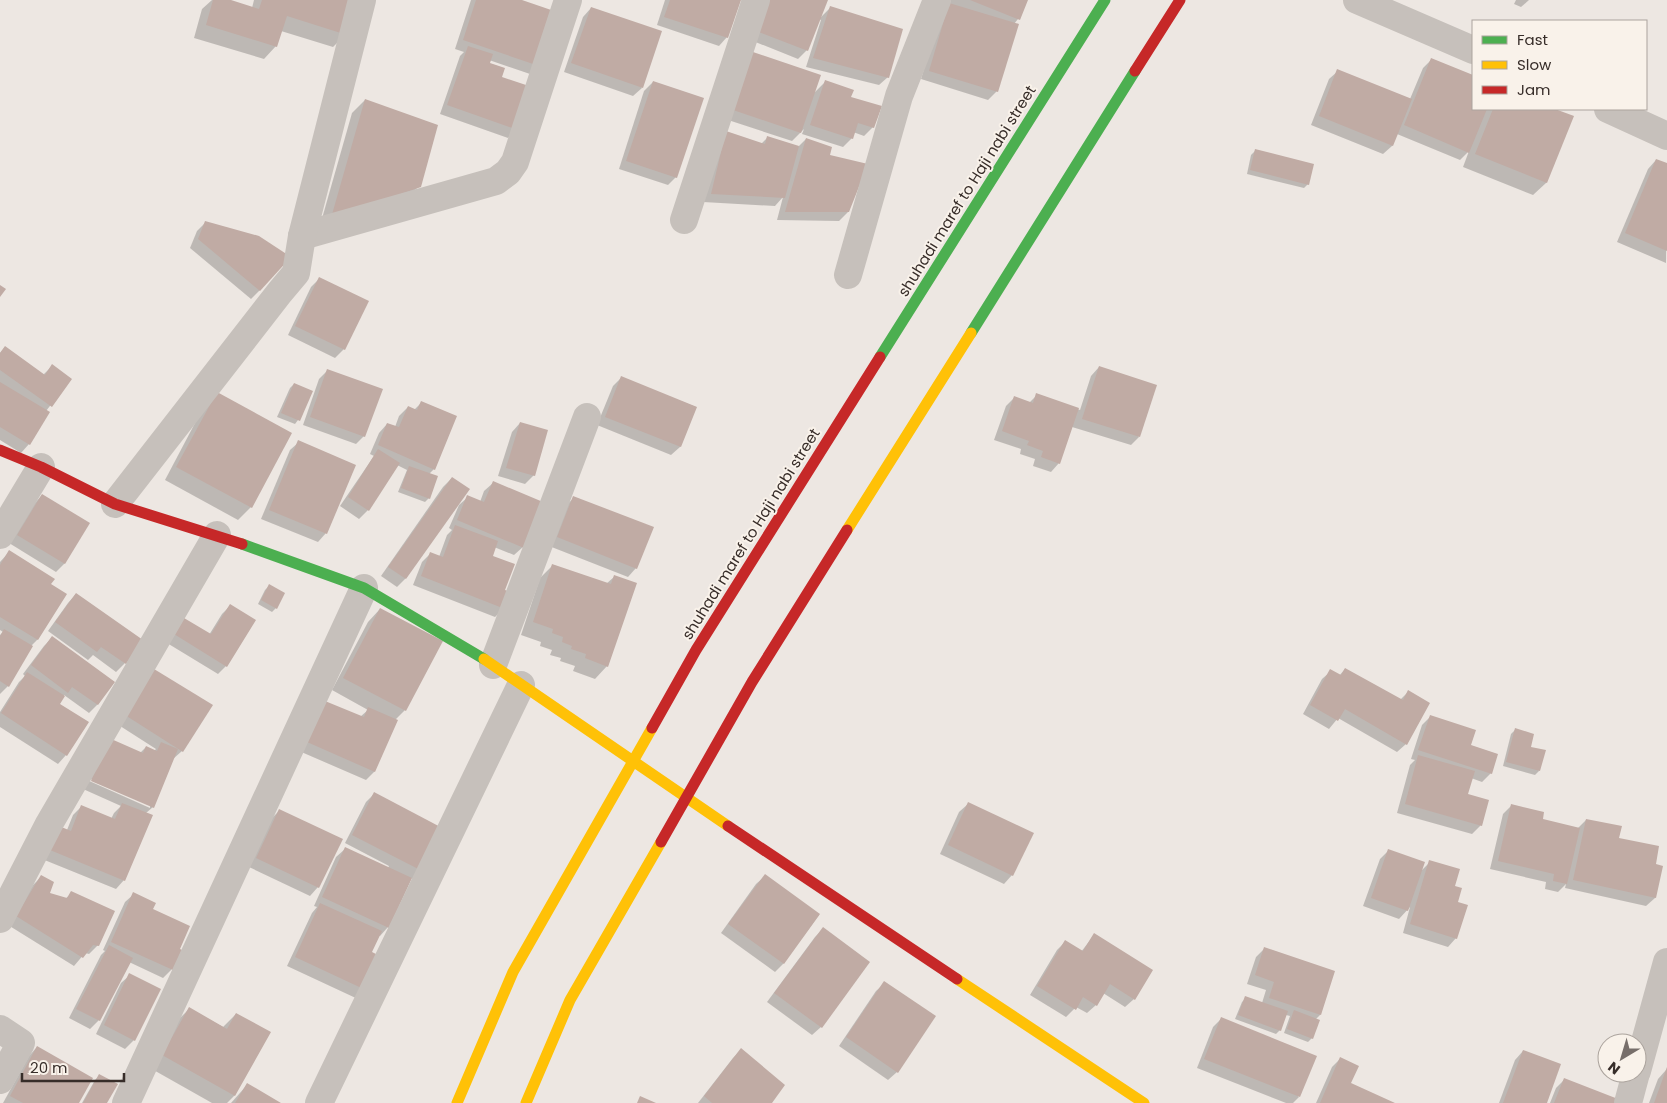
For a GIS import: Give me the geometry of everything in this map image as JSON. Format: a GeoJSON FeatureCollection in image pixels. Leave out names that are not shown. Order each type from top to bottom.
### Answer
{"type":"FeatureCollection","features":[{"type":"Feature","properties":{"kind":"main road","name":"shuhadi maref to Haji nabi street"},"geometry":{"type":"LineString","coordinates":[[457,1103],[512,972],[702,642],[1105,0]]}},
{"type":"Feature","properties":{"kind":"main road"},"geometry":{"type":"LineString","coordinates":[[526,1103],[570,1000],[752,682],[1180,0]]}},
{"type":"Feature","properties":{"kind":"main road"},"geometry":{"type":"LineString","coordinates":[[0,450],[41,467],[115,504],[218,535],[364,588],[493,665],[632,762],[1144,1103]]}},
{"type":"Feature","properties":{"kind":"street"},"geometry":{"type":"LineString","coordinates":[[115,504],[296,273],[302,236],[362,0]]}},
{"type":"Feature","properties":{"kind":"street"},"geometry":{"type":"LineString","coordinates":[[302,236],[496,181],[508,172],[515,162],[568,0]]}},
{"type":"Feature","properties":{"kind":"street"},"geometry":{"type":"LineString","coordinates":[[684,220],[756,0]]}},
{"type":"Feature","properties":{"kind":"street"},"geometry":{"type":"LineString","coordinates":[[848,275],[899,96],[937,0]]}},
{"type":"Feature","properties":{"kind":"street"},"geometry":{"type":"LineString","coordinates":[[1357,0],[1472,50]]}},
{"type":"Feature","properties":{"kind":"street"},"geometry":{"type":"LineString","coordinates":[[1610,110],[1667,136]]}},
{"type":"Feature","properties":{"kind":"street"},"geometry":{"type":"LineString","coordinates":[[493,665],[587,417]]}},
{"type":"Feature","properties":{"kind":"street"},"geometry":{"type":"LineString","coordinates":[[0,535],[41,467]]}},
{"type":"Feature","properties":{"kind":"street"},"geometry":{"type":"LineString","coordinates":[[0,919],[49,824],[218,535]]}},
{"type":"Feature","properties":{"kind":"street"},"geometry":{"type":"LineString","coordinates":[[126,1103],[364,588]]}},
{"type":"Feature","properties":{"kind":"street"},"geometry":{"type":"LineString","coordinates":[[319,1103],[521,685]]}},
{"type":"Feature","properties":{"kind":"street"},"geometry":{"type":"LineString","coordinates":[[1647,1035],[1667,962]]}},
{"type":"Feature","properties":{"kind":"street"},"geometry":{"type":"LineString","coordinates":[[0,1029],[22,1043],[0,1080]]}},
{"type":"Feature","properties":{"kind":"street"},"geometry":{"type":"LineString","coordinates":[[1628,1103],[1634,1083]]}},
{"type":"Feature","properties":{"kind":"building"},"geometry":{"type":"Polygon","coordinates":[[[213,0],[231,0],[259,9],[262,0],[358,0],[347,35],[287,16],[277,47],[206,25],[213,0]]]}},
{"type":"Feature","properties":{"kind":"building"},"geometry":{"type":"Polygon","coordinates":[[[476,0],[522,0],[557,12],[539,66],[463,40],[476,0]]]}},
{"type":"Feature","properties":{"kind":"building"},"geometry":{"type":"Polygon","coordinates":[[[670,0],[741,0],[728,38],[664,17],[670,0]]]}},
{"type":"Feature","properties":{"kind":"building"},"geometry":{"type":"Polygon","coordinates":[[[768,0],[828,0],[808,51],[756,31],[768,0]]]}},
{"type":"Feature","properties":{"kind":"building"},"geometry":{"type":"Polygon","coordinates":[[[970,0],[1028,0],[1020,20],[970,0]]]}},
{"type":"Feature","properties":{"kind":"building"},"geometry":{"type":"Polygon","coordinates":[[[949,3],[1019,24],[998,92],[929,71],[949,3]]]}},
{"type":"Feature","properties":{"kind":"building"},"geometry":{"type":"Polygon","coordinates":[[[830,6],[903,29],[889,78],[813,58],[830,6]]]}},
{"type":"Feature","properties":{"kind":"building"},"geometry":{"type":"Polygon","coordinates":[[[591,7],[662,31],[643,88],[571,63],[591,7]]]}},
{"type":"Feature","properties":{"kind":"building"},"geometry":{"type":"Polygon","coordinates":[[[468,46],[493,54],[490,63],[505,68],[502,77],[532,87],[518,130],[447,105],[468,46]]]}},
{"type":"Feature","properties":{"kind":"building"},"geometry":{"type":"Polygon","coordinates":[[[753,52],[821,75],[801,133],[733,110],[753,52]]]}},
{"type":"Feature","properties":{"kind":"building"},"geometry":{"type":"Polygon","coordinates":[[[1431,58],[1472,75],[1472,110],[1487,110],[1469,153],[1404,125],[1431,58]]]}},
{"type":"Feature","properties":{"kind":"building"},"geometry":{"type":"Polygon","coordinates":[[[1337,69],[1412,99],[1393,146],[1319,116],[1337,69]]]}},
{"type":"Feature","properties":{"kind":"building"},"geometry":{"type":"Polygon","coordinates":[[[825,80],[854,90],[851,97],[882,106],[874,128],[858,123],[853,139],[810,125],[825,80]]]}},
{"type":"Feature","properties":{"kind":"building"},"geometry":{"type":"Polygon","coordinates":[[[653,81],[704,98],[677,178],[626,161],[653,81]]]}},
{"type":"Feature","properties":{"kind":"building"},"geometry":{"type":"Polygon","coordinates":[[[365,99],[438,125],[421,187],[331,218],[365,99]]]}},
{"type":"Feature","properties":{"kind":"building"},"geometry":{"type":"Polygon","coordinates":[[[1493,110],[1558,110],[1574,116],[1547,183],[1475,154],[1493,110]]]}},
{"type":"Feature","properties":{"kind":"building"},"geometry":{"type":"Polygon","coordinates":[[[726,131],[765,144],[767,136],[799,146],[785,198],[711,194],[726,131]]]}},
{"type":"Feature","properties":{"kind":"building"},"geometry":{"type":"Polygon","coordinates":[[[806,138],[832,147],[830,155],[868,164],[849,212],[785,212],[806,138]]]}},
{"type":"Feature","properties":{"kind":"building"},"geometry":{"type":"Polygon","coordinates":[[[1255,149],[1314,164],[1309,185],[1250,170],[1255,149]]]}},
{"type":"Feature","properties":{"kind":"building"},"geometry":{"type":"Polygon","coordinates":[[[1656,159],[1667,163],[1667,251],[1625,233],[1656,159]]]}},
{"type":"Feature","properties":{"kind":"building"},"geometry":{"type":"Polygon","coordinates":[[[205,221],[259,236],[291,257],[260,291],[198,239],[205,221]]]}},
{"type":"Feature","properties":{"kind":"building"},"geometry":{"type":"Polygon","coordinates":[[[319,277],[369,301],[345,350],[295,326],[319,277]]]}},
{"type":"Feature","properties":{"kind":"building"},"geometry":{"type":"Polygon","coordinates":[[[0,285],[6,289],[0,297],[0,285]]]}},
{"type":"Feature","properties":{"kind":"building"},"geometry":{"type":"Polygon","coordinates":[[[5,346],[45,375],[52,364],[72,379],[52,407],[0,370],[0,353],[5,346]]]}},
{"type":"Feature","properties":{"kind":"building"},"geometry":{"type":"Polygon","coordinates":[[[1099,366],[1157,385],[1140,437],[1082,419],[1099,366]]]}},
{"type":"Feature","properties":{"kind":"building"},"geometry":{"type":"Polygon","coordinates":[[[327,369],[383,389],[365,437],[310,417],[327,369]]]}},
{"type":"Feature","properties":{"kind":"building"},"geometry":{"type":"Polygon","coordinates":[[[621,376],[697,407],[681,447],[605,417],[621,376]]]}},
{"type":"Feature","properties":{"kind":"building"},"geometry":{"type":"Polygon","coordinates":[[[0,382],[50,412],[30,445],[0,427],[0,382]]]}},
{"type":"Feature","properties":{"kind":"building"},"geometry":{"type":"Polygon","coordinates":[[[294,383],[313,391],[300,421],[281,413],[294,383]]]}},
{"type":"Feature","properties":{"kind":"building"},"geometry":{"type":"Polygon","coordinates":[[[217,392],[292,433],[252,508],[176,467],[217,392]]]}},
{"type":"Feature","properties":{"kind":"building"},"geometry":{"type":"Polygon","coordinates":[[[1036,393],[1079,408],[1060,464],[1041,457],[1043,451],[1027,445],[1029,441],[1002,431],[1014,396],[1033,403],[1036,393]]]}},
{"type":"Feature","properties":{"kind":"building"},"geometry":{"type":"Polygon","coordinates":[[[421,401],[457,416],[435,470],[378,445],[387,423],[399,427],[408,406],[417,410],[421,401]]]}},
{"type":"Feature","properties":{"kind":"building"},"geometry":{"type":"Polygon","coordinates":[[[520,422],[548,430],[535,476],[506,468],[520,422]]]}},
{"type":"Feature","properties":{"kind":"building"},"geometry":{"type":"Polygon","coordinates":[[[298,440],[356,465],[327,534],[269,510],[298,440]]]}},
{"type":"Feature","properties":{"kind":"building"},"geometry":{"type":"Polygon","coordinates":[[[378,449],[400,463],[369,511],[348,497],[378,449]]]}},
{"type":"Feature","properties":{"kind":"building"},"geometry":{"type":"Polygon","coordinates":[[[409,466],[438,476],[430,499],[401,488],[409,466]]]}},
{"type":"Feature","properties":{"kind":"building"},"geometry":{"type":"Polygon","coordinates":[[[452,477],[470,489],[406,579],[388,567],[452,477]]]}},
{"type":"Feature","properties":{"kind":"building"},"geometry":{"type":"Polygon","coordinates":[[[493,481],[543,502],[524,548],[457,520],[467,495],[484,502],[493,481]]]}},
{"type":"Feature","properties":{"kind":"building"},"geometry":{"type":"Polygon","coordinates":[[[42,494],[90,523],[65,564],[17,535],[42,494]]]}},
{"type":"Feature","properties":{"kind":"building"},"geometry":{"type":"Polygon","coordinates":[[[573,496],[654,527],[637,569],[557,537],[573,496]]]}},
{"type":"Feature","properties":{"kind":"building"},"geometry":{"type":"Polygon","coordinates":[[[455,525],[498,541],[493,556],[515,564],[505,590],[511,592],[505,609],[421,576],[430,552],[443,557],[455,525]]]}},
{"type":"Feature","properties":{"kind":"building"},"geometry":{"type":"Polygon","coordinates":[[[9,550],[55,579],[51,584],[67,594],[38,640],[0,617],[0,565],[9,550]]]}},
{"type":"Feature","properties":{"kind":"building"},"geometry":{"type":"Polygon","coordinates":[[[552,564],[611,584],[614,575],[637,583],[608,667],[585,658],[586,654],[571,649],[572,646],[562,642],[563,637],[552,633],[553,629],[533,622],[552,564]]]}},
{"type":"Feature","properties":{"kind":"building"},"geometry":{"type":"Polygon","coordinates":[[[269,584],[285,593],[277,609],[261,600],[269,584]]]}},
{"type":"Feature","properties":{"kind":"building"},"geometry":{"type":"Polygon","coordinates":[[[76,593],[143,640],[126,664],[101,647],[97,652],[55,622],[76,593]]]}},
{"type":"Feature","properties":{"kind":"building"},"geometry":{"type":"Polygon","coordinates":[[[230,604],[256,620],[227,667],[174,634],[184,618],[211,634],[230,604]]]}},
{"type":"Feature","properties":{"kind":"building"},"geometry":{"type":"Polygon","coordinates":[[[380,608],[443,641],[406,711],[343,678],[380,608]]]}},
{"type":"Feature","properties":{"kind":"building"},"geometry":{"type":"Polygon","coordinates":[[[4,629],[33,646],[9,687],[0,681],[0,636],[4,629]]]}},
{"type":"Feature","properties":{"kind":"building"},"geometry":{"type":"Polygon","coordinates":[[[52,636],[115,682],[98,705],[72,687],[68,693],[31,665],[52,636]]]}},
{"type":"Feature","properties":{"kind":"building"},"geometry":{"type":"Polygon","coordinates":[[[1345,668],[1403,700],[1408,690],[1430,703],[1407,745],[1345,709],[1338,721],[1310,705],[1330,669],[1341,675],[1345,668]]]}},
{"type":"Feature","properties":{"kind":"building"},"geometry":{"type":"Polygon","coordinates":[[[154,669],[213,705],[183,752],[125,715],[154,669]]]}},
{"type":"Feature","properties":{"kind":"building"},"geometry":{"type":"Polygon","coordinates":[[[27,672],[65,696],[60,704],[89,722],[67,756],[1,713],[27,672]]]}},
{"type":"Feature","properties":{"kind":"building"},"geometry":{"type":"Polygon","coordinates":[[[325,701],[364,717],[368,707],[398,720],[375,772],[307,742],[325,701]]]}},
{"type":"Feature","properties":{"kind":"building"},"geometry":{"type":"Polygon","coordinates":[[[1430,715],[1476,730],[1471,745],[1498,754],[1492,774],[1418,750],[1430,715]]]}},
{"type":"Feature","properties":{"kind":"building"},"geometry":{"type":"Polygon","coordinates":[[[1515,728],[1534,734],[1531,747],[1546,750],[1540,771],[1506,762],[1515,728]]]}},
{"type":"Feature","properties":{"kind":"building"},"geometry":{"type":"Polygon","coordinates":[[[109,738],[143,753],[146,746],[157,751],[161,742],[178,749],[154,808],[91,781],[109,738]]]}},
{"type":"Feature","properties":{"kind":"building"},"geometry":{"type":"Polygon","coordinates":[[[1418,755],[1475,771],[1468,794],[1489,800],[1482,826],[1405,804],[1418,755]]]}},
{"type":"Feature","properties":{"kind":"building"},"geometry":{"type":"Polygon","coordinates":[[[374,792],[448,831],[426,873],[352,835],[374,792]]]}},
{"type":"Feature","properties":{"kind":"building"},"geometry":{"type":"Polygon","coordinates":[[[968,802],[1034,833],[1013,876],[948,845],[968,802]]]}},
{"type":"Feature","properties":{"kind":"building"},"geometry":{"type":"Polygon","coordinates":[[[122,803],[153,815],[125,881],[50,850],[59,826],[71,831],[81,805],[115,819],[122,803]]]}},
{"type":"Feature","properties":{"kind":"building"},"geometry":{"type":"Polygon","coordinates":[[[1511,804],[1544,812],[1543,819],[1580,828],[1567,884],[1553,881],[1554,874],[1498,861],[1511,804]]]}},
{"type":"Feature","properties":{"kind":"building"},"geometry":{"type":"Polygon","coordinates":[[[279,809],[343,839],[319,888],[256,858],[279,809]]]}},
{"type":"Feature","properties":{"kind":"building"},"geometry":{"type":"Polygon","coordinates":[[[1586,819],[1622,826],[1619,838],[1659,846],[1656,864],[1663,866],[1656,898],[1573,880],[1586,819]]]}},
{"type":"Feature","properties":{"kind":"building"},"geometry":{"type":"Polygon","coordinates":[[[345,847],[412,878],[389,928],[322,897],[345,847]]]}},
{"type":"Feature","properties":{"kind":"building"},"geometry":{"type":"Polygon","coordinates":[[[1388,849],[1425,862],[1408,911],[1371,898],[1388,849]]]}},
{"type":"Feature","properties":{"kind":"building"},"geometry":{"type":"Polygon","coordinates":[[[1429,860],[1460,869],[1455,886],[1462,888],[1458,902],[1468,905],[1457,939],[1410,924],[1429,860]]]}},
{"type":"Feature","properties":{"kind":"building"},"geometry":{"type":"Polygon","coordinates":[[[765,874],[820,914],[784,964],[728,924],[765,874]]]}},
{"type":"Feature","properties":{"kind":"building"},"geometry":{"type":"Polygon","coordinates":[[[41,875],[54,882],[50,893],[67,898],[71,891],[115,911],[99,946],[93,945],[83,958],[16,916],[41,875]]]}},
{"type":"Feature","properties":{"kind":"building"},"geometry":{"type":"Polygon","coordinates":[[[133,892],[156,903],[153,909],[190,926],[173,970],[111,942],[133,892]]]}},
{"type":"Feature","properties":{"kind":"building"},"geometry":{"type":"Polygon","coordinates":[[[320,903],[382,931],[372,952],[386,959],[370,992],[295,957],[320,903]]]}},
{"type":"Feature","properties":{"kind":"building"},"geometry":{"type":"Polygon","coordinates":[[[823,927],[870,962],[822,1028],[774,993],[823,927]]]}},
{"type":"Feature","properties":{"kind":"building"},"geometry":{"type":"Polygon","coordinates":[[[1094,933],[1153,970],[1135,1000],[1110,984],[1097,1006],[1083,997],[1076,1010],[1037,986],[1065,940],[1083,951],[1094,933]]]}},
{"type":"Feature","properties":{"kind":"building"},"geometry":{"type":"Polygon","coordinates":[[[109,945],[133,958],[100,1021],[76,1009],[109,945]]]}},
{"type":"Feature","properties":{"kind":"building"},"geometry":{"type":"Polygon","coordinates":[[[1264,947],[1335,971],[1321,1015],[1269,998],[1274,982],[1255,975],[1264,947]]]}},
{"type":"Feature","properties":{"kind":"building"},"geometry":{"type":"Polygon","coordinates":[[[129,973],[161,989],[135,1041],[104,1025],[129,973]]]}},
{"type":"Feature","properties":{"kind":"building"},"geometry":{"type":"Polygon","coordinates":[[[884,981],[936,1016],[898,1073],[846,1037],[884,981]]]}},
{"type":"Feature","properties":{"kind":"building"},"geometry":{"type":"Polygon","coordinates":[[[1245,996],[1288,1011],[1281,1031],[1238,1015],[1245,996]]]}},
{"type":"Feature","properties":{"kind":"building"},"geometry":{"type":"Polygon","coordinates":[[[189,1007],[227,1029],[236,1013],[271,1032],[235,1096],[162,1055],[189,1007]]]}},
{"type":"Feature","properties":{"kind":"building"},"geometry":{"type":"Polygon","coordinates":[[[1294,1010],[1320,1020],[1313,1039],[1287,1029],[1294,1010]]]}},
{"type":"Feature","properties":{"kind":"building"},"geometry":{"type":"Polygon","coordinates":[[[1221,1017],[1317,1056],[1300,1097],[1204,1059],[1221,1017]]]}},
{"type":"Feature","properties":{"kind":"building"},"geometry":{"type":"Polygon","coordinates":[[[37,1046],[93,1078],[79,1103],[23,1103],[10,1096],[37,1046]]]}},
{"type":"Feature","properties":{"kind":"building"},"geometry":{"type":"Polygon","coordinates":[[[741,1048],[785,1085],[772,1103],[712,1103],[704,1096],[741,1048]]]}},
{"type":"Feature","properties":{"kind":"building"},"geometry":{"type":"Polygon","coordinates":[[[1523,1050],[1561,1064],[1547,1103],[1503,1103],[1523,1050]]]}},
{"type":"Feature","properties":{"kind":"building"},"geometry":{"type":"Polygon","coordinates":[[[1340,1057],[1359,1066],[1351,1083],[1395,1103],[1320,1103],[1340,1057]]]}},
{"type":"Feature","properties":{"kind":"building"},"geometry":{"type":"Polygon","coordinates":[[[1667,1067],[1667,1103],[1654,1103],[1667,1067]]]}},
{"type":"Feature","properties":{"kind":"building"},"geometry":{"type":"Polygon","coordinates":[[[99,1074],[118,1084],[107,1103],[83,1103],[99,1074]]]}},
{"type":"Feature","properties":{"kind":"building"},"geometry":{"type":"Polygon","coordinates":[[[1564,1078],[1618,1099],[1616,1103],[1554,1103],[1564,1078]]]}},
{"type":"Feature","properties":{"kind":"building"},"geometry":{"type":"Polygon","coordinates":[[[247,1083],[281,1103],[235,1103],[247,1083]]]}},
{"type":"Feature","properties":{"kind":"building"},"geometry":{"type":"Polygon","coordinates":[[[640,1096],[656,1103],[637,1103],[640,1096]]]}},
{"type":"Feature","properties":{"kind":"traffic: fast"},"geometry":{"type":"LineString","coordinates":[[880,357],[1105,0]]}},
{"type":"Feature","properties":{"kind":"traffic: fast"},"geometry":{"type":"LineString","coordinates":[[971,333],[1135,71]]}},
{"type":"Feature","properties":{"kind":"traffic: fast"},"geometry":{"type":"LineString","coordinates":[[242,544],[364,588],[484,659]]}},
{"type":"Feature","properties":{"kind":"traffic: slow"},"geometry":{"type":"LineString","coordinates":[[847,530],[971,333]]}},
{"type":"Feature","properties":{"kind":"traffic: slow"},"geometry":{"type":"LineString","coordinates":[[484,659],[728,826]]}},
{"type":"Feature","properties":{"kind":"traffic: slow"},"geometry":{"type":"LineString","coordinates":[[457,1103],[513,972],[652,728]]}},
{"type":"Feature","properties":{"kind":"traffic: slow"},"geometry":{"type":"LineString","coordinates":[[526,1103],[570,1000],[661,842]]}},
{"type":"Feature","properties":{"kind":"traffic: slow"},"geometry":{"type":"LineString","coordinates":[[957,979],[1144,1103]]}},
{"type":"Feature","properties":{"kind":"traffic: jam"},"geometry":{"type":"LineString","coordinates":[[1135,71],[1180,0]]}},
{"type":"Feature","properties":{"kind":"traffic: jam"},"geometry":{"type":"LineString","coordinates":[[652,728],[696,650],[880,357]]}},
{"type":"Feature","properties":{"kind":"traffic: jam"},"geometry":{"type":"LineString","coordinates":[[0,450],[41,467],[115,504],[242,544]]}},
{"type":"Feature","properties":{"kind":"traffic: jam"},"geometry":{"type":"LineString","coordinates":[[661,842],[752,682],[847,530]]}},
{"type":"Feature","properties":{"kind":"traffic: jam"},"geometry":{"type":"LineString","coordinates":[[728,826],[957,979]]}}]}
